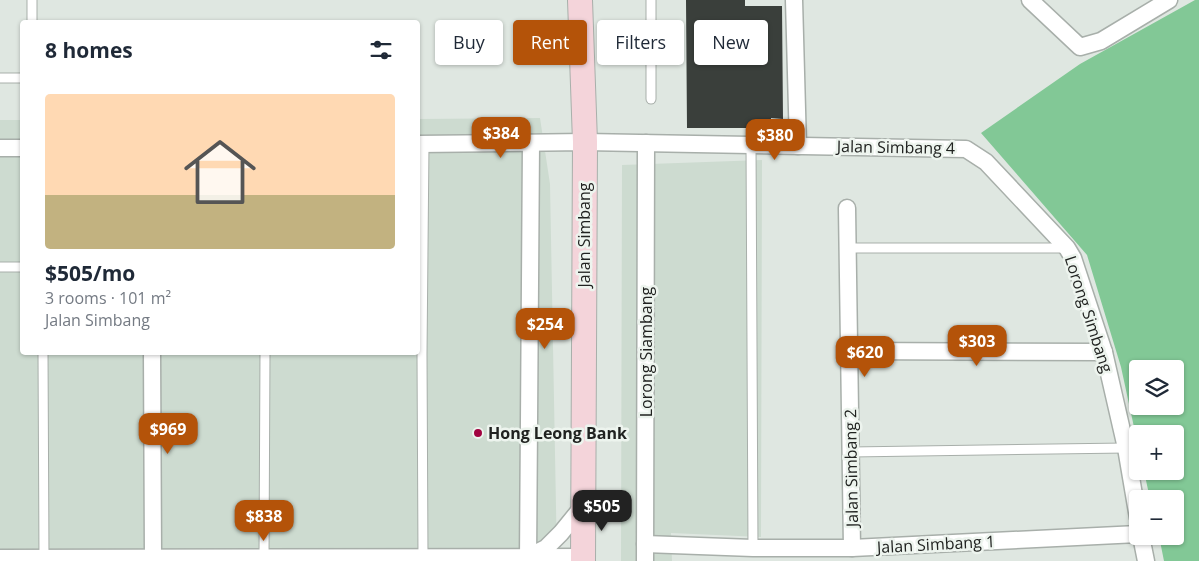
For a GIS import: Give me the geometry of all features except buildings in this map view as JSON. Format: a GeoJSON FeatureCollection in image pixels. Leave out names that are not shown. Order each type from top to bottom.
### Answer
{"type":"FeatureCollection","features":[{"type":"Feature","properties":{"kind":"street","name":"Jalan Simbang"},"geometry":{"type":"LineString","coordinates":[[580,0],[585,142],[583,559]]}},
{"type":"Feature","properties":{"kind":"street"},"geometry":{"type":"LineString","coordinates":[[794,0],[798,146]]}},
{"type":"Feature","properties":{"kind":"street"},"geometry":{"type":"LineString","coordinates":[[1030,0],[1080,47],[1101,41],[1169,0]]}},
{"type":"Feature","properties":{"kind":"street","name":"Jalan Simbang 4"},"geometry":{"type":"LineString","coordinates":[[421,144],[585,142],[966,148]]}},
{"type":"Feature","properties":{"kind":"street"},"geometry":{"type":"LineString","coordinates":[[531,143],[531,560]]}},
{"type":"Feature","properties":{"kind":"street","name":"Lorong Siambang"},"geometry":{"type":"LineString","coordinates":[[645,561],[646,143]]}},
{"type":"Feature","properties":{"kind":"street"},"geometry":{"type":"LineString","coordinates":[[0,148],[20,148]]}},
{"type":"Feature","properties":{"kind":"street","name":"Lorong Simbang"},"geometry":{"type":"LineString","coordinates":[[966,148],[986,162],[1067,248],[1073,258],[1104,352],[1126,448],[1133,490]]}},
{"type":"Feature","properties":{"kind":"street","name":"Jalan Simbang 2"},"geometry":{"type":"LineString","coordinates":[[847,208],[852,548]]}},
{"type":"Feature","properties":{"kind":"street"},"geometry":{"type":"LineString","coordinates":[[849,351],[1104,352]]}},
{"type":"Feature","properties":{"kind":"street"},"geometry":{"type":"LineString","coordinates":[[152,355],[153,557]]}},
{"type":"Feature","properties":{"kind":"street"},"geometry":{"type":"LineString","coordinates":[[531,560],[561,533],[583,506]]}},
{"type":"Feature","properties":{"kind":"street","name":"Jalan Simbang 1"},"geometry":{"type":"LineString","coordinates":[[645,544],[753,548],[852,548],[1129,534]]}},
{"type":"Feature","properties":{"kind":"street"},"geometry":{"type":"LineString","coordinates":[[1143,545],[1146,561]]}},
{"type":"Feature","properties":{"kind":"street"},"geometry":{"type":"LineString","coordinates":[[0,558],[423,557],[531,560],[583,559]]}},
{"type":"Feature","properties":{"kind":"lane"},"geometry":{"type":"LineString","coordinates":[[32,0],[32,20]]}},
{"type":"Feature","properties":{"kind":"lane"},"geometry":{"type":"LineString","coordinates":[[651,0],[651,99]]}},
{"type":"Feature","properties":{"kind":"lane"},"geometry":{"type":"LineString","coordinates":[[0,78],[20,78]]}},
{"type":"Feature","properties":{"kind":"lane"},"geometry":{"type":"LineString","coordinates":[[421,144],[423,557]]}},
{"type":"Feature","properties":{"kind":"lane"},"geometry":{"type":"LineString","coordinates":[[751,145],[753,548]]}},
{"type":"Feature","properties":{"kind":"lane"},"geometry":{"type":"LineString","coordinates":[[848,248],[1067,248]]}},
{"type":"Feature","properties":{"kind":"lane"},"geometry":{"type":"LineString","coordinates":[[0,267],[20,267]]}},
{"type":"Feature","properties":{"kind":"lane"},"geometry":{"type":"LineString","coordinates":[[43,355],[44,558]]}},
{"type":"Feature","properties":{"kind":"lane"},"geometry":{"type":"LineString","coordinates":[[264,558],[265,355]]}},
{"type":"Feature","properties":{"kind":"lane"},"geometry":{"type":"LineString","coordinates":[[851,452],[1126,448]]}},
{"type":"Feature","properties":{"kind":"shaded area"},"geometry":{"type":"Polygon","coordinates":[[[540,118],[550,184],[557,561],[0,561],[0,120],[20,120],[20,355],[420,355],[420,119],[540,118]]]}},
{"type":"Feature","properties":{"kind":"shaded area"},"geometry":{"type":"Polygon","coordinates":[[[762,160],[761,537],[671,533],[672,561],[621,561],[622,165],[762,160]]]}},
{"type":"Feature","properties":{"kind":"green space"},"geometry":{"type":"Polygon","coordinates":[[[1195,0],[1199,0],[1199,561],[1164,561],[1161,545],[1184,545],[1184,490],[1148,490],[1146,480],[1184,480],[1184,425],[1134,425],[1131,415],[1184,415],[1184,360],[1129,360],[1129,404],[1121,367],[1087,255],[981,133],[1080,64],[1195,0]]]}},
{"type":"Feature","properties":{"kind":"place","name":"Hong Leong Bank"},"geometry":{"type":"Point","coordinates":[478,433]}}]}
